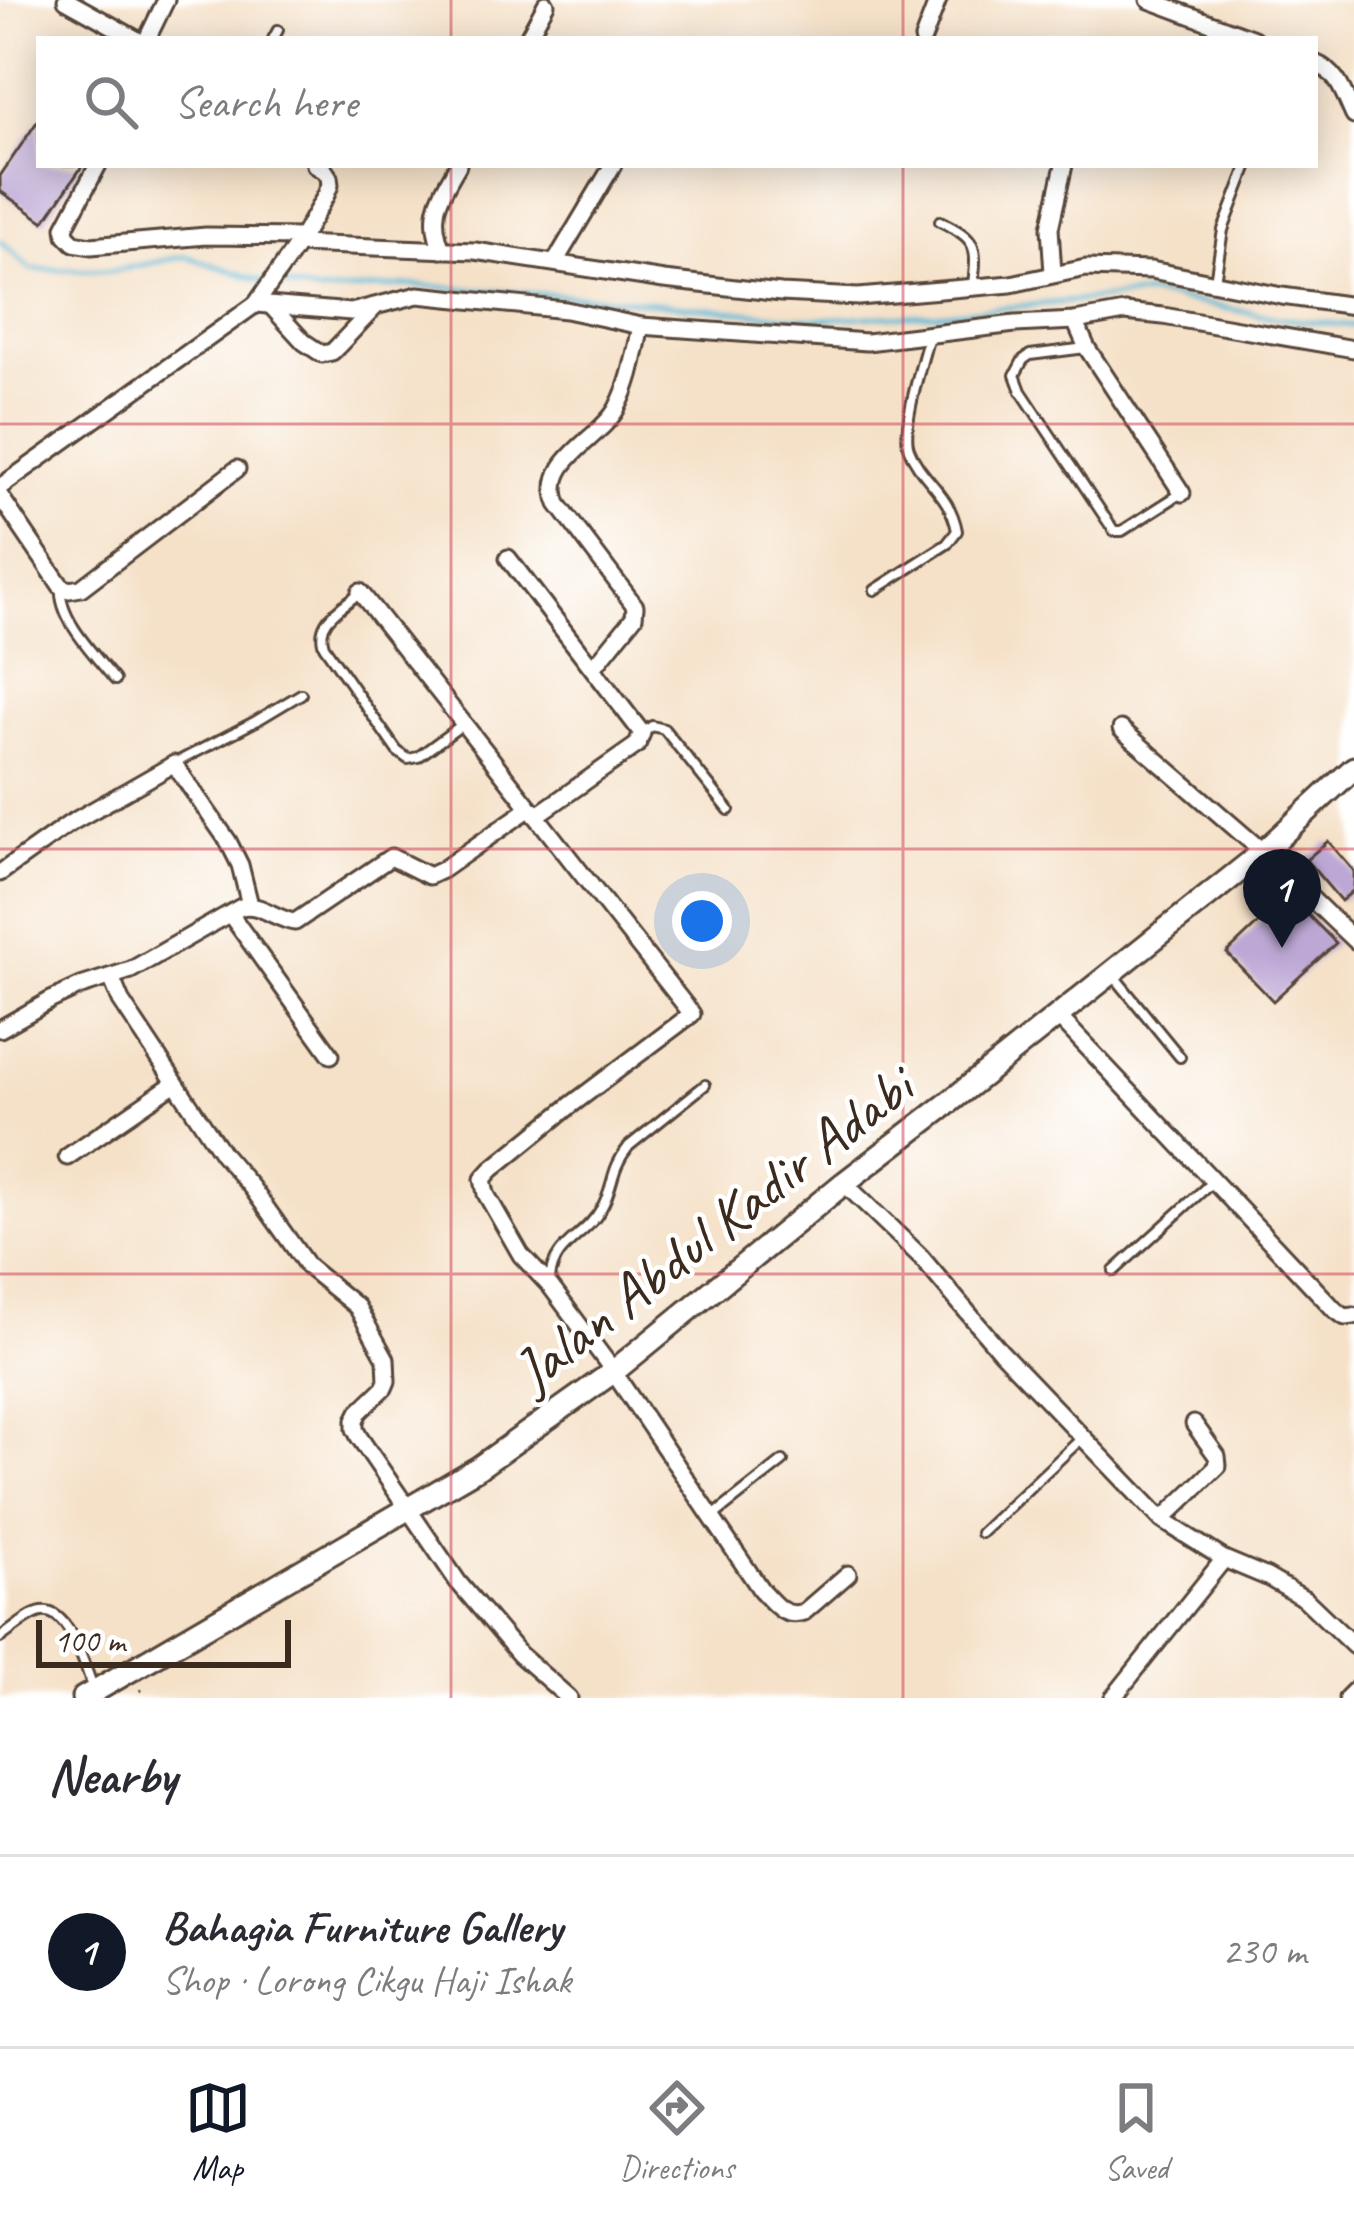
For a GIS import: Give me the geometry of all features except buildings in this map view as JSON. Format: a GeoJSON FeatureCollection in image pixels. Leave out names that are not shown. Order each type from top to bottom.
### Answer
{"type":"FeatureCollection","features":[{"type":"Feature","properties":{"kind":"main road","name":"Jalan Abdul Kadir Adabi"},"geometry":{"type":"LineString","coordinates":[[89,1695],[478,1468],[614,1372],[844,1183],[1263,853],[1354,768]]}},
{"type":"Feature","properties":{"kind":"street"},"geometry":{"type":"LineString","coordinates":[[66,0],[131,36]]}},
{"type":"Feature","properties":{"kind":"street"},"geometry":{"type":"LineString","coordinates":[[148,36],[166,0]]}},
{"type":"Feature","properties":{"kind":"street"},"geometry":{"type":"LineString","coordinates":[[923,36],[938,0]]}},
{"type":"Feature","properties":{"kind":"street"},"geometry":{"type":"LineString","coordinates":[[1149,0],[1246,36]]}},
{"type":"Feature","properties":{"kind":"street"},"geometry":{"type":"LineString","coordinates":[[529,36],[546,4]]}},
{"type":"Feature","properties":{"kind":"street"},"geometry":{"type":"LineString","coordinates":[[1318,64],[1337,78],[1354,116]]}},
{"type":"Feature","properties":{"kind":"street"},"geometry":{"type":"LineString","coordinates":[[96,168],[65,227],[74,243],[91,246],[206,236],[442,250],[664,280],[858,297],[1011,284],[1086,268],[1151,270],[1354,306]]}},
{"type":"Feature","properties":{"kind":"street"},"geometry":{"type":"LineString","coordinates":[[236,469],[81,588],[69,590],[61,586],[0,492],[263,301],[330,184],[320,168]]}},
{"type":"Feature","properties":{"kind":"street"},"geometry":{"type":"LineString","coordinates":[[442,250],[434,220],[437,203],[456,168]]}},
{"type":"Feature","properties":{"kind":"street"},"geometry":{"type":"LineString","coordinates":[[555,262],[612,168]]}},
{"type":"Feature","properties":{"kind":"street"},"geometry":{"type":"LineString","coordinates":[[1053,274],[1050,228],[1063,168]]}},
{"type":"Feature","properties":{"kind":"street"},"geometry":{"type":"LineString","coordinates":[[263,301],[351,312],[418,295],[566,310],[640,326],[867,342],[1125,313],[1354,349]]}},
{"type":"Feature","properties":{"kind":"street"},"geometry":{"type":"LineString","coordinates":[[263,301],[322,354],[338,346],[377,304]]}},
{"type":"Feature","properties":{"kind":"street"},"geometry":{"type":"LineString","coordinates":[[1076,320],[1087,348],[1182,493]]}},
{"type":"Feature","properties":{"kind":"street"},"geometry":{"type":"LineString","coordinates":[[592,668],[634,617],[635,606],[558,505],[552,490],[568,458],[615,413],[634,365],[640,326]]}},
{"type":"Feature","properties":{"kind":"street"},"geometry":{"type":"LineString","coordinates":[[2,1023],[81,986],[131,970],[250,905],[295,922],[391,856],[429,876],[637,745],[643,733],[508,558]]}},
{"type":"Feature","properties":{"kind":"street"},"geometry":{"type":"LineString","coordinates":[[360,592],[692,1014],[483,1179],[486,1194],[521,1255],[614,1372],[760,1590],[783,1612],[797,1615],[848,1574]]}},
{"type":"Feature","properties":{"kind":"street"},"geometry":{"type":"LineString","coordinates":[[1121,729],[1354,940]]}},
{"type":"Feature","properties":{"kind":"street"},"geometry":{"type":"LineString","coordinates":[[0,873],[69,824],[174,764],[228,841],[250,905]]}},
{"type":"Feature","properties":{"kind":"street"},"geometry":{"type":"LineString","coordinates":[[230,914],[331,1054]]}},
{"type":"Feature","properties":{"kind":"street"},"geometry":{"type":"LineString","coordinates":[[111,977],[121,1001],[222,1153],[308,1267],[357,1307],[386,1359],[384,1388],[359,1412],[355,1429],[458,1582],[519,1654],[568,1698]]}},
{"type":"Feature","properties":{"kind":"street"},"geometry":{"type":"LineString","coordinates":[[1058,1016],[1334,1309],[1345,1317],[1354,1316]]}},
{"type":"Feature","properties":{"kind":"street"},"geometry":{"type":"LineString","coordinates":[[67,1156],[175,1083]]}},
{"type":"Feature","properties":{"kind":"street"},"geometry":{"type":"LineString","coordinates":[[844,1183],[920,1256],[1001,1352],[1162,1520],[1224,1559],[1305,1599],[1354,1646]]}},
{"type":"Feature","properties":{"kind":"street"},"geometry":{"type":"LineString","coordinates":[[1162,1520],[1218,1466],[1217,1456],[1194,1424]]}},
{"type":"Feature","properties":{"kind":"street"},"geometry":{"type":"LineString","coordinates":[[1113,1698],[1224,1559]]}},
{"type":"Feature","properties":{"kind":"street"},"geometry":{"type":"LineString","coordinates":[[1347,1698],[1354,1691]]}},
{"type":"Feature","properties":{"kind":"lane"},"geometry":{"type":"LineString","coordinates":[[1215,281],[1223,230],[1247,168]]}},
{"type":"Feature","properties":{"kind":"lane"},"geometry":{"type":"LineString","coordinates":[[940,221],[963,232],[974,244],[973,286]]}},
{"type":"Feature","properties":{"kind":"lane"},"geometry":{"type":"LineString","coordinates":[[875,590],[946,544],[957,531],[944,496],[906,442],[929,334]]}},
{"type":"Feature","properties":{"kind":"lane"},"geometry":{"type":"LineString","coordinates":[[1087,348],[1030,355],[1016,375],[1021,391],[1106,522],[1114,531],[1122,531],[1182,493]]}},
{"type":"Feature","properties":{"kind":"lane"},"geometry":{"type":"LineString","coordinates":[[61,586],[60,600],[68,619],[115,680]]}},
{"type":"Feature","properties":{"kind":"lane"},"geometry":{"type":"LineString","coordinates":[[360,592],[322,625],[320,634],[397,751],[408,759],[418,757],[464,724]]}},
{"type":"Feature","properties":{"kind":"lane"},"geometry":{"type":"LineString","coordinates":[[174,764],[301,694]]}},
{"type":"Feature","properties":{"kind":"lane"},"geometry":{"type":"LineString","coordinates":[[643,733],[652,726],[664,728],[729,810]]}},
{"type":"Feature","properties":{"kind":"lane"},"geometry":{"type":"LineString","coordinates":[[1112,974],[1180,1057]]}},
{"type":"Feature","properties":{"kind":"lane"},"geometry":{"type":"LineString","coordinates":[[550,1287],[558,1253],[602,1208],[620,1156],[705,1085]]}},
{"type":"Feature","properties":{"kind":"lane"},"geometry":{"type":"LineString","coordinates":[[1114,1271],[1212,1181]]}},
{"type":"Feature","properties":{"kind":"lane"},"geometry":{"type":"LineString","coordinates":[[980,1533],[1083,1437]]}},
{"type":"Feature","properties":{"kind":"lane"},"geometry":{"type":"LineString","coordinates":[[710,1518],[783,1461]]}},
{"type":"Feature","properties":{"kind":"lane"},"geometry":{"type":"LineString","coordinates":[[0,1638],[42,1612],[52,1613],[68,1625],[89,1695]]}},
{"type":"Feature","properties":{"kind":"waterway"},"geometry":{"type":"LineString","coordinates":[[0,241],[31,269],[113,271],[185,256],[266,282]]}},
{"type":"Feature","properties":{"kind":"waterway"},"geometry":{"type":"LineString","coordinates":[[277,284],[321,293],[410,285],[813,319],[933,314],[1151,294],[1277,318],[1354,326]]}},
{"type":"Feature","properties":{"kind":"place","name":"Bahagia Furniture Gallery"},"geometry":{"type":"Point","coordinates":[1282,948]}}]}
